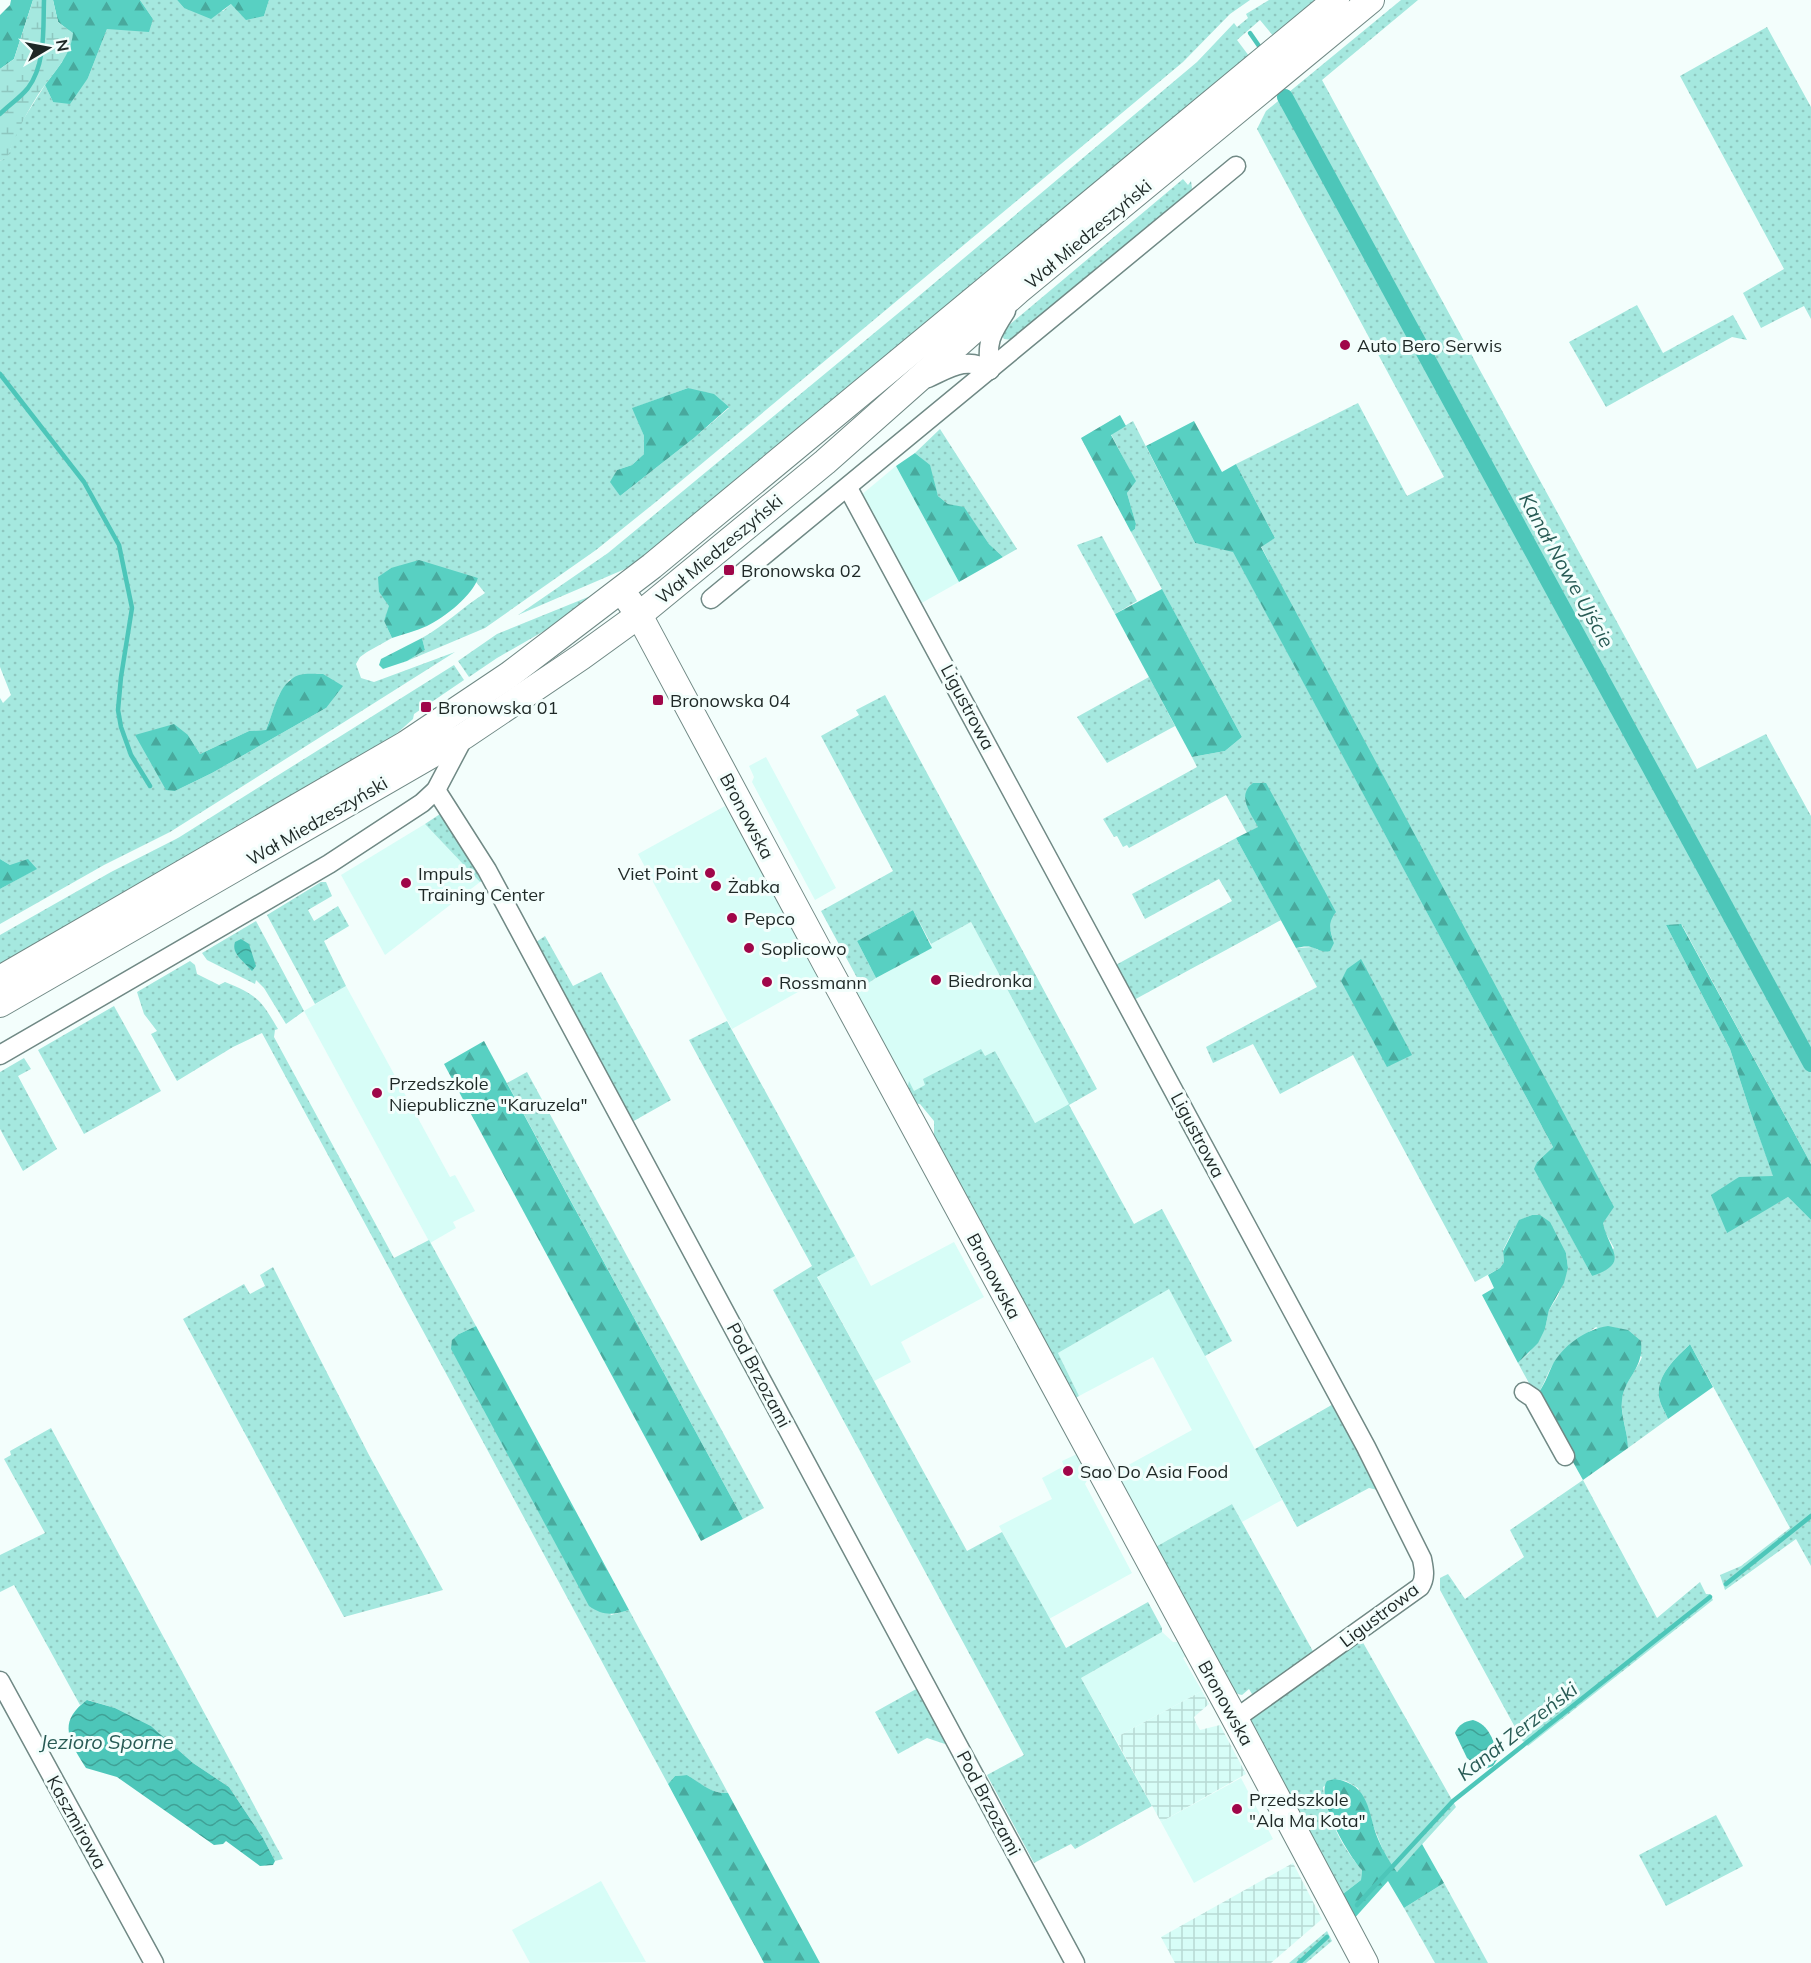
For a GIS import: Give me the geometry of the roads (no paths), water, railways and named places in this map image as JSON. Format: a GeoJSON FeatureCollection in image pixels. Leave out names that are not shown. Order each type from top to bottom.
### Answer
{"type":"FeatureCollection","features":[{"type":"Feature","properties":{"kind":"main road","name":"Wał Miedzeszyński"},"geometry":{"type":"LineString","coordinates":[[0,979],[406,744],[509,675],[621,591],[1336,0]]}},
{"type":"Feature","properties":{"kind":"main road","name":"Wał Miedzeszyński"},"geometry":{"type":"LineString","coordinates":[[0,1004],[464,736],[639,615],[825,462],[1018,291],[1371,0]]}},
{"type":"Feature","properties":{"kind":"main road","name":"Bronowska"},"geometry":{"type":"LineString","coordinates":[[621,591],[639,615],[1365,1963]]}},
{"type":"Feature","properties":{"kind":"street","name":"Wał Miedzeszyński"},"geometry":{"type":"LineString","coordinates":[[711,599],[1236,166]]}},
{"type":"Feature","properties":{"kind":"street"},"geometry":{"type":"LineString","coordinates":[[990,370],[987,353],[991,334],[1018,291]]}},
{"type":"Feature","properties":{"kind":"street"},"geometry":{"type":"LineString","coordinates":[[912,385],[966,363],[981,365],[990,370]]}},
{"type":"Feature","properties":{"kind":"street","name":"Ligustrowa"},"geometry":{"type":"LineString","coordinates":[[848,488],[1360,1437],[1422,1559],[1425,1574],[1424,1582],[1420,1587],[1235,1719]]}},
{"type":"Feature","properties":{"kind":"street"},"geometry":{"type":"LineString","coordinates":[[0,1055],[329,864],[422,803],[436,790],[464,736]]}},
{"type":"Feature","properties":{"kind":"street","name":"Pod Brzozami"},"geometry":{"type":"LineString","coordinates":[[436,790],[487,870],[1075,1963]]}},
{"type":"Feature","properties":{"kind":"street"},"geometry":{"type":"LineString","coordinates":[[1524,1392],[1533,1398],[1565,1456]]}},
{"type":"Feature","properties":{"kind":"street","name":"Kaszmirowa"},"geometry":{"type":"LineString","coordinates":[[0,1681],[154,1963]]}},
{"type":"Feature","properties":{"kind":"water"},"geometry":{"type":"Polygon","coordinates":[[[241,939],[249,944],[256,966],[252,971],[235,950],[235,942],[241,939]]]}},
{"type":"Feature","properties":{"kind":"water","name":"Jezioro Sporne"},"geometry":{"type":"Polygon","coordinates":[[[87,1700],[115,1708],[151,1726],[193,1763],[229,1787],[263,1838],[275,1861],[273,1865],[260,1866],[226,1841],[223,1844],[214,1845],[117,1777],[86,1768],[71,1741],[69,1725],[77,1708],[87,1700]]]}},
{"type":"Feature","properties":{"kind":"water"},"geometry":{"type":"Polygon","coordinates":[[[1473,1720],[1479,1722],[1487,1730],[1493,1740],[1498,1758],[1493,1766],[1482,1770],[1467,1758],[1455,1733],[1462,1724],[1473,1720]]]}},
{"type":"Feature","properties":{"kind":"waterway"},"geometry":{"type":"LineString","coordinates":[[0,114],[28,88],[38,68],[42,46],[44,0]]}},
{"type":"Feature","properties":{"kind":"waterway","name":"Kanał Nowe Ujście"},"geometry":{"type":"LineString","coordinates":[[1250,33],[1259,46]]}},
{"type":"Feature","properties":{"kind":"waterway","name":"Kanał Nowe Ujście"},"geometry":{"type":"LineString","coordinates":[[1285,97],[1811,1064]]}},
{"type":"Feature","properties":{"kind":"waterway"},"geometry":{"type":"LineString","coordinates":[[0,374],[84,482],[119,545],[132,608],[118,710],[121,727],[131,755],[150,786]]}},
{"type":"Feature","properties":{"kind":"waterway","name":"Kanał Zerzeński"},"geometry":{"type":"LineString","coordinates":[[1726,1584],[1811,1516]]}},
{"type":"Feature","properties":{"kind":"waterway","name":"Kanał Zerzeński"},"geometry":{"type":"LineString","coordinates":[[1357,1905],[1453,1801],[1710,1597]]}},
{"type":"Feature","properties":{"kind":"waterway","name":"Kanał Zerzeński"},"geometry":{"type":"LineString","coordinates":[[1299,1963],[1327,1937]]}},
{"type":"Feature","properties":{"kind":"place","name":"Auto Bero Serwis"},"geometry":{"type":"Point","coordinates":[1345,345]}},
{"type":"Feature","properties":{"kind":"place","name":"Bronowska 02"},"geometry":{"type":"Point","coordinates":[729,570]}},
{"type":"Feature","properties":{"kind":"place","name":"Bronowska 04"},"geometry":{"type":"Point","coordinates":[658,700]}},
{"type":"Feature","properties":{"kind":"place","name":"Bronowska 01"},"geometry":{"type":"Point","coordinates":[426,707]}},
{"type":"Feature","properties":{"kind":"place","name":"Viet Point"},"geometry":{"type":"Point","coordinates":[710,873]}},
{"type":"Feature","properties":{"kind":"place","name":"Impuls Training Center"},"geometry":{"type":"Point","coordinates":[406,883]}},
{"type":"Feature","properties":{"kind":"place","name":"Żabka"},"geometry":{"type":"Point","coordinates":[716,886]}},
{"type":"Feature","properties":{"kind":"place","name":"Pepco"},"geometry":{"type":"Point","coordinates":[732,918]}},
{"type":"Feature","properties":{"kind":"place","name":"Soplicowo"},"geometry":{"type":"Point","coordinates":[749,948]}},
{"type":"Feature","properties":{"kind":"place","name":"Biedronka"},"geometry":{"type":"Point","coordinates":[936,980]}},
{"type":"Feature","properties":{"kind":"place","name":"Rossmann"},"geometry":{"type":"Point","coordinates":[767,982]}},
{"type":"Feature","properties":{"kind":"place","name":"Przedszkole Niepubliczne \"Karuzela\""},"geometry":{"type":"Point","coordinates":[377,1093]}},
{"type":"Feature","properties":{"kind":"place","name":"Sao Do Asia Food"},"geometry":{"type":"Point","coordinates":[1068,1471]}},
{"type":"Feature","properties":{"kind":"place","name":"Przedszkole \"Ala Ma Kota\""},"geometry":{"type":"Point","coordinates":[1237,1809]}}]}
